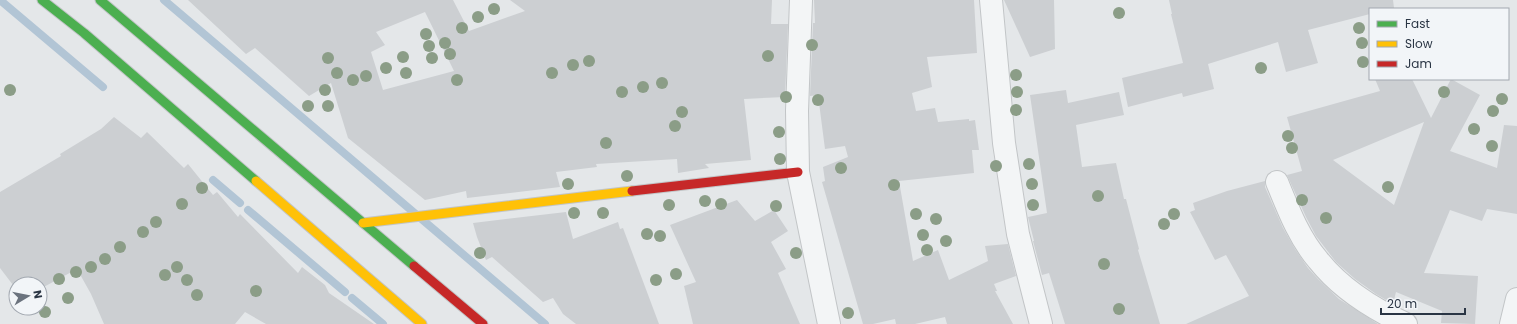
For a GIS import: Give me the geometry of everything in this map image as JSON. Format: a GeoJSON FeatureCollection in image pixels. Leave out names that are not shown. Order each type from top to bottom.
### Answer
{"type":"FeatureCollection","features":[{"type":"Feature","properties":{"kind":"main road"},"geometry":{"type":"LineString","coordinates":[[42,0],[90,38],[422,324]]}},
{"type":"Feature","properties":{"kind":"main road"},"geometry":{"type":"LineString","coordinates":[[100,0],[483,324]]}},
{"type":"Feature","properties":{"kind":"main road"},"geometry":{"type":"LineString","coordinates":[[363,223],[798,172]]}},
{"type":"Feature","properties":{"kind":"street"},"geometry":{"type":"LineString","coordinates":[[801,0],[796,111],[798,172],[829,324]]}},
{"type":"Feature","properties":{"kind":"street"},"geometry":{"type":"LineString","coordinates":[[991,0],[1004,143],[1018,234],[1041,324]]}},
{"type":"Feature","properties":{"kind":"street"},"geometry":{"type":"LineString","coordinates":[[1277,182],[1293,220],[1317,260],[1343,286],[1380,312],[1406,324]]}},
{"type":"Feature","properties":{"kind":"street"},"geometry":{"type":"LineString","coordinates":[[1511,324],[1517,299]]}},
{"type":"Feature","properties":{"kind":"building"},"geometry":{"type":"Polygon","coordinates":[[[188,0],[453,0],[469,31],[525,11],[510,0],[772,0],[771,24],[788,24],[785,97],[744,99],[751,160],[705,164],[709,168],[678,173],[677,159],[596,164],[597,167],[556,172],[560,187],[467,198],[466,191],[425,200],[348,138],[331,83],[309,96],[255,48],[246,54],[188,0]],[[425,12],[376,32],[385,45],[371,52],[383,90],[454,71],[425,12]]]}},
{"type":"Feature","properties":{"kind":"building"},"geometry":{"type":"Polygon","coordinates":[[[814,0],[974,0],[977,53],[927,57],[932,87],[912,93],[916,111],[935,108],[938,122],[969,119],[969,121],[975,120],[979,150],[972,150],[974,173],[899,181],[913,261],[938,250],[949,280],[988,261],[985,246],[1008,244],[1016,276],[994,284],[997,291],[995,291],[1013,324],[947,324],[945,317],[915,324],[896,324],[895,319],[873,324],[863,324],[822,182],[825,181],[823,167],[848,157],[845,146],[825,149],[818,95],[810,96],[813,23],[815,23],[814,0]]]}},
{"type":"Feature","properties":{"kind":"building"},"geometry":{"type":"Polygon","coordinates":[[[1004,0],[1054,0],[1055,49],[1030,57],[1004,0]]]}},
{"type":"Feature","properties":{"kind":"building"},"geometry":{"type":"Polygon","coordinates":[[[1169,0],[1393,0],[1394,8],[1369,8],[1369,14],[1308,30],[1318,63],[1286,72],[1278,42],[1208,64],[1214,89],[1183,97],[1182,93],[1128,107],[1122,78],[1183,63],[1169,0]]]}},
{"type":"Feature","properties":{"kind":"building"},"geometry":{"type":"Polygon","coordinates":[[[1375,80],[1412,80],[1431,118],[1450,80],[1453,80],[1480,95],[1450,151],[1497,168],[1504,125],[1517,126],[1517,214],[1487,209],[1482,221],[1450,210],[1424,273],[1478,276],[1475,324],[1441,323],[1442,311],[1396,292],[1393,304],[1355,279],[1336,262],[1316,236],[1287,175],[1302,171],[1287,117],[1380,91],[1375,80]],[[1424,122],[1333,160],[1394,205],[1424,122]]]}},
{"type":"Feature","properties":{"kind":"building"},"geometry":{"type":"Polygon","coordinates":[[[1066,90],[1068,103],[1119,92],[1124,115],[1076,125],[1082,167],[1116,163],[1124,199],[1126,199],[1139,249],[1138,250],[1160,324],[1065,324],[1049,273],[1042,275],[1028,217],[1047,213],[1030,95],[1066,90]]]}},
{"type":"Feature","properties":{"kind":"building"},"geometry":{"type":"Polygon","coordinates":[[[114,117],[141,138],[147,132],[184,168],[188,164],[213,195],[217,192],[238,217],[240,214],[298,273],[302,267],[325,285],[329,293],[374,324],[266,324],[245,312],[235,324],[104,324],[91,294],[77,269],[48,285],[48,276],[8,276],[8,278],[0,268],[0,192],[61,156],[60,154],[101,129],[114,117]]]}},
{"type":"Feature","properties":{"kind":"building"},"geometry":{"type":"Polygon","coordinates":[[[1265,181],[1265,187],[1283,228],[1308,268],[1339,299],[1378,324],[1186,324],[1249,296],[1226,255],[1215,260],[1190,212],[1195,210],[1193,203],[1227,191],[1265,181]]]}},
{"type":"Feature","properties":{"kind":"building"},"geometry":{"type":"Polygon","coordinates":[[[737,200],[755,221],[774,210],[788,231],[771,242],[786,269],[778,273],[800,324],[693,324],[684,286],[696,282],[670,225],[737,200]]]}},
{"type":"Feature","properties":{"kind":"building"},"geometry":{"type":"Polygon","coordinates":[[[566,212],[573,239],[618,222],[620,229],[623,228],[659,324],[576,324],[563,314],[553,298],[543,302],[492,257],[486,260],[473,223],[566,212]]]}},
{"type":"Feature","properties":{"kind":"waterway"},"geometry":{"type":"LineString","coordinates":[[0,0],[103,87]]}},
{"type":"Feature","properties":{"kind":"waterway"},"geometry":{"type":"LineString","coordinates":[[164,0],[545,324]]}},
{"type":"Feature","properties":{"kind":"waterway"},"geometry":{"type":"LineString","coordinates":[[213,180],[240,203]]}},
{"type":"Feature","properties":{"kind":"waterway"},"geometry":{"type":"LineString","coordinates":[[248,210],[345,292]]}},
{"type":"Feature","properties":{"kind":"waterway"},"geometry":{"type":"LineString","coordinates":[[352,298],[383,324]]}},
{"type":"Feature","properties":{"kind":"traffic: fast"},"geometry":{"type":"LineString","coordinates":[[42,0],[84,33],[256,181]]}},
{"type":"Feature","properties":{"kind":"traffic: fast"},"geometry":{"type":"LineString","coordinates":[[100,0],[414,266]]}},
{"type":"Feature","properties":{"kind":"traffic: slow"},"geometry":{"type":"LineString","coordinates":[[256,181],[422,324]]}},
{"type":"Feature","properties":{"kind":"traffic: slow"},"geometry":{"type":"LineString","coordinates":[[363,223],[632,191]]}},
{"type":"Feature","properties":{"kind":"traffic: jam"},"geometry":{"type":"LineString","coordinates":[[632,191],[798,172]]}},
{"type":"Feature","properties":{"kind":"traffic: jam"},"geometry":{"type":"LineString","coordinates":[[414,266],[483,324]]}}]}
